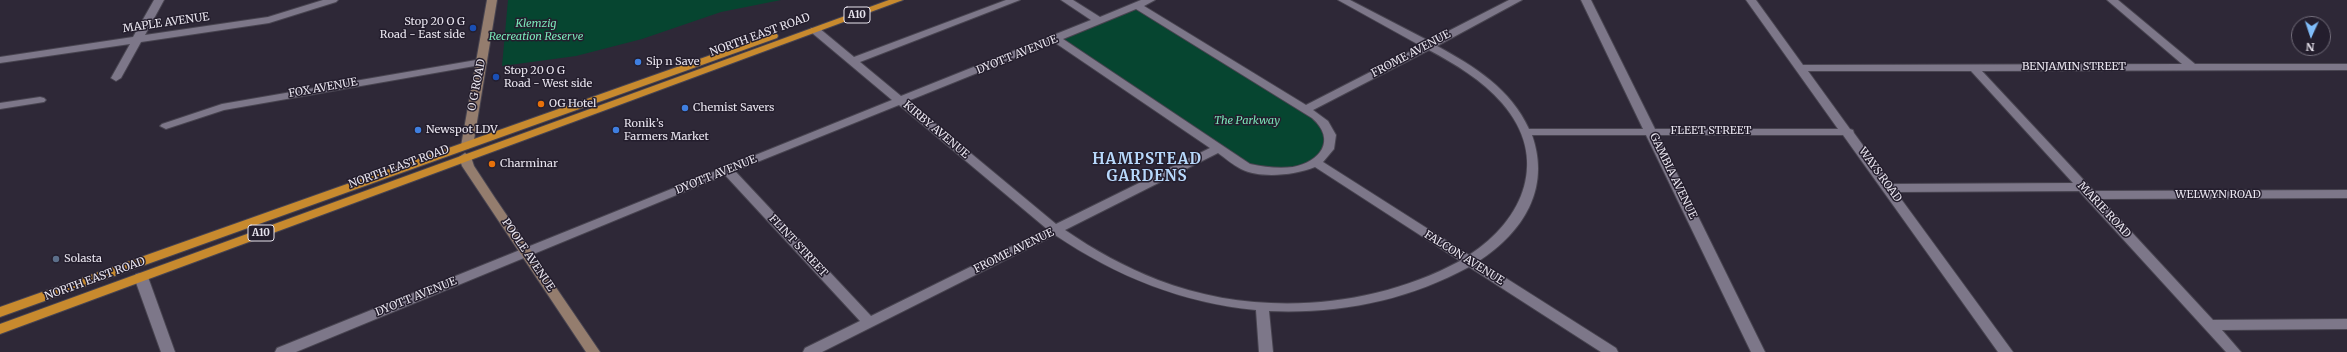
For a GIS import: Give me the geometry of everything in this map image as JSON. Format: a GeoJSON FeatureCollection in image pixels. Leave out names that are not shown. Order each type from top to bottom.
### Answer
{"type":"FeatureCollection","features":[{"type":"Feature","properties":{"kind":"highway","name":"NORTH EAST ROAD"},"geometry":{"type":"LineString","coordinates":[[811,27],[874,0]]}},
{"type":"Feature","properties":{"kind":"highway","name":"NORTH EAST ROAD"},"geometry":{"type":"LineString","coordinates":[[0,329],[141,278],[466,152],[811,27],[898,0]]}},
{"type":"Feature","properties":{"kind":"highway","name":"NORTH EAST ROAD"},"geometry":{"type":"LineString","coordinates":[[0,312],[136,263],[466,152]]}},
{"type":"Feature","properties":{"kind":"highway"},"geometry":{"type":"LineString","coordinates":[[136,263],[141,278]]}},
{"type":"Feature","properties":{"kind":"street"},"geometry":{"type":"LineString","coordinates":[[116,78],[159,0]]}},
{"type":"Feature","properties":{"kind":"street","name":"MAPLE AVENUE"},"geometry":{"type":"LineString","coordinates":[[0,60],[269,20],[333,0]]}},
{"type":"Feature","properties":{"kind":"street","name":"O G ROAD"},"geometry":{"type":"LineString","coordinates":[[466,152],[492,0]]}},
{"type":"Feature","properties":{"kind":"street"},"geometry":{"type":"LineString","coordinates":[[852,61],[1015,0]]}},
{"type":"Feature","properties":{"kind":"street"},"geometry":{"type":"LineString","coordinates":[[1066,0],[1100,21]]}},
{"type":"Feature","properties":{"kind":"street","name":"DYOTT AVENUE"},"geometry":{"type":"LineString","coordinates":[[282,352],[727,170],[1150,0]]}},
{"type":"Feature","properties":{"kind":"street","name":"KIRBY AVENUE"},"geometry":{"type":"LineString","coordinates":[[811,27],[1057,231],[1080,247],[1120,270],[1164,288],[1209,299],[1262,306],[1308,308],[1372,301],[1448,275],[1484,253],[1503,235],[1521,211],[1527,198],[1533,170],[1531,146],[1526,132],[1508,103],[1492,86],[1452,57],[1343,0]]}},
{"type":"Feature","properties":{"kind":"street","name":"FROME AVENUE"},"geometry":{"type":"LineString","coordinates":[[1306,109],[1427,45],[1518,0]]}},
{"type":"Feature","properties":{"kind":"street","name":"GAMBIA AVENUE"},"geometry":{"type":"LineString","coordinates":[[1586,0],[1758,352]]}},
{"type":"Feature","properties":{"kind":"street","name":"WAYS ROAD"},"geometry":{"type":"LineString","coordinates":[[1751,0],[1849,132],[2006,352]]}},
{"type":"Feature","properties":{"kind":"street"},"geometry":{"type":"LineString","coordinates":[[2112,0],[2192,67]]}},
{"type":"Feature","properties":{"kind":"street"},"geometry":{"type":"LineString","coordinates":[[1056,39],[1217,149],[1246,167],[1260,170],[1287,171],[1316,163],[1329,147],[1332,139],[1330,131],[1324,123],[1306,109],[1136,6]]}},
{"type":"Feature","properties":{"kind":"street","name":"FOX AVENUE"},"geometry":{"type":"LineString","coordinates":[[166,126],[222,107],[295,93],[482,62]]}},
{"type":"Feature","properties":{"kind":"street","name":"MARIE ROAD"},"geometry":{"type":"LineString","coordinates":[[1973,67],[2234,352]]}},
{"type":"Feature","properties":{"kind":"street","name":"BENJAMIN STREET"},"geometry":{"type":"LineString","coordinates":[[1801,68],[2347,67]]}},
{"type":"Feature","properties":{"kind":"street"},"geometry":{"type":"LineString","coordinates":[[0,106],[40,100]]}},
{"type":"Feature","properties":{"kind":"street","name":"FLEET STREET"},"geometry":{"type":"LineString","coordinates":[[1526,132],[1849,132]]}},
{"type":"Feature","properties":{"kind":"street","name":"FROME AVENUE"},"geometry":{"type":"LineString","coordinates":[[810,352],[1057,231],[1217,149]]}},
{"type":"Feature","properties":{"kind":"street","name":"POOLE AVENUE"},"geometry":{"type":"LineString","coordinates":[[466,152],[472,173],[593,352]]}},
{"type":"Feature","properties":{"kind":"street","name":"FALCON AVENUE"},"geometry":{"type":"LineString","coordinates":[[1316,163],[1611,352]]}},
{"type":"Feature","properties":{"kind":"street","name":"FLINT STREET"},"geometry":{"type":"LineString","coordinates":[[727,170],[869,322]]}},
{"type":"Feature","properties":{"kind":"street","name":"WELWYN ROAD"},"geometry":{"type":"LineString","coordinates":[[1889,188],[2345,196]]}},
{"type":"Feature","properties":{"kind":"street"},"geometry":{"type":"LineString","coordinates":[[141,278],[168,352]]}},
{"type":"Feature","properties":{"kind":"street"},"geometry":{"type":"LineString","coordinates":[[1262,306],[1266,352]]}},
{"type":"Feature","properties":{"kind":"street"},"geometry":{"type":"LineString","coordinates":[[2209,325],[2347,324]]}},
{"type":"Feature","properties":{"kind":"green space","name":"Klemzig Recreation Reserve"},"geometry":{"type":"Polygon","coordinates":[[[508,0],[781,0],[721,12],[642,39],[576,56],[502,66],[508,0]]]}},
{"type":"Feature","properties":{"kind":"green space","name":"The Parkway"},"geometry":{"type":"Polygon","coordinates":[[[1137,6],[1320,119],[1331,135],[1316,163],[1277,171],[1236,161],[1056,39],[1137,6]]]}},
{"type":"Feature","properties":{"kind":"place","name":"Stop 20 O G Road - East side"},"geometry":{"type":"Point","coordinates":[473,28]}},
{"type":"Feature","properties":{"kind":"place","name":"Sip n Save"},"geometry":{"type":"Point","coordinates":[638,62]}},
{"type":"Feature","properties":{"kind":"place","name":"Stop 20 O G Road - West side"},"geometry":{"type":"Point","coordinates":[496,77]}},
{"type":"Feature","properties":{"kind":"place","name":"OG Hotel"},"geometry":{"type":"Point","coordinates":[541,104]}},
{"type":"Feature","properties":{"kind":"place","name":"Chemist Savers"},"geometry":{"type":"Point","coordinates":[685,108]}},
{"type":"Feature","properties":{"kind":"place","name":"Newspot LDV"},"geometry":{"type":"Point","coordinates":[418,130]}},
{"type":"Feature","properties":{"kind":"place","name":"Ronik’s Farmers Market"},"geometry":{"type":"Point","coordinates":[616,130]}},
{"type":"Feature","properties":{"kind":"place","name":"Charminar"},"geometry":{"type":"Point","coordinates":[492,164]}},
{"type":"Feature","properties":{"kind":"place","name":"Solasta"},"geometry":{"type":"Point","coordinates":[56,259]}},
{"type":"Feature","properties":{"kind":"district","name":"HAMPSTEAD GARDENS"},"geometry":{"type":"Point","coordinates":[1147,168]}}]}
